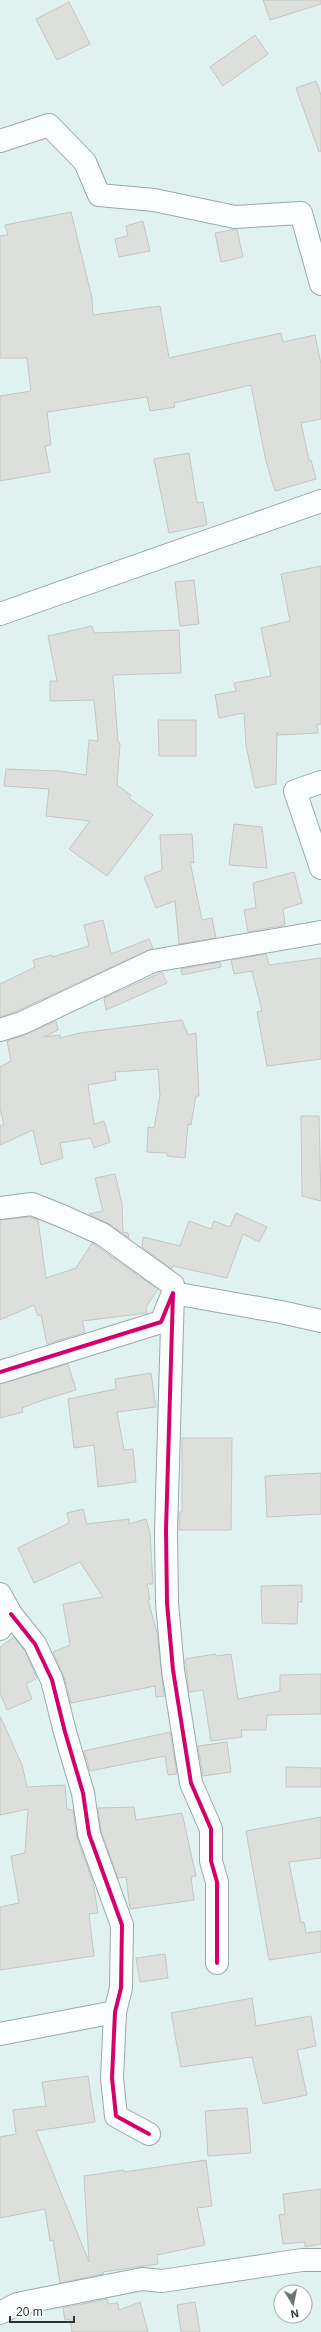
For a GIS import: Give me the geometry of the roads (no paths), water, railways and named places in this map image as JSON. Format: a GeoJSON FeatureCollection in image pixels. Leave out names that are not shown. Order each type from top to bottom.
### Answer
{"type":"FeatureCollection","features":[{"type":"Feature","properties":{"kind":"street"},"geometry":{"type":"LineString","coordinates":[[0,141],[49,125],[85,162],[99,195],[154,200],[235,218],[301,213],[321,284]]}},
{"type":"Feature","properties":{"kind":"street"},"geometry":{"type":"LineString","coordinates":[[0,614],[320,505]]}},
{"type":"Feature","properties":{"kind":"street"},"geometry":{"type":"LineString","coordinates":[[321,782],[295,791],[321,868]]}},
{"type":"Feature","properties":{"kind":"street"},"geometry":{"type":"LineString","coordinates":[[0,1030],[22,1024],[153,960],[321,932]]}},
{"type":"Feature","properties":{"kind":"street"},"geometry":{"type":"LineString","coordinates":[[0,1208],[32,1204],[102,1234],[173,1285],[166,1530],[167,1603],[172,1670],[191,1784],[211,1829],[211,1861],[217,1882],[217,1963]]}},
{"type":"Feature","properties":{"kind":"street"},"geometry":{"type":"LineString","coordinates":[[173,1293],[282,1312],[321,1321]]}},
{"type":"Feature","properties":{"kind":"street"},"geometry":{"type":"LineString","coordinates":[[0,1372],[161,1322],[173,1293]]}},
{"type":"Feature","properties":{"kind":"street"},"geometry":{"type":"LineString","coordinates":[[0,1594],[5,1621],[35,1644],[52,1680],[65,1732],[83,1793],[89,1834],[122,1925],[121,1988],[115,2012],[112,2078],[116,2116],[149,2134]]}},
{"type":"Feature","properties":{"kind":"street"},"geometry":{"type":"LineString","coordinates":[[0,2034],[115,2012]]}},
{"type":"Feature","properties":{"kind":"street"},"geometry":{"type":"LineString","coordinates":[[0,2313],[17,2304],[142,2278],[162,2281],[302,2260],[321,2260]]}}]}
